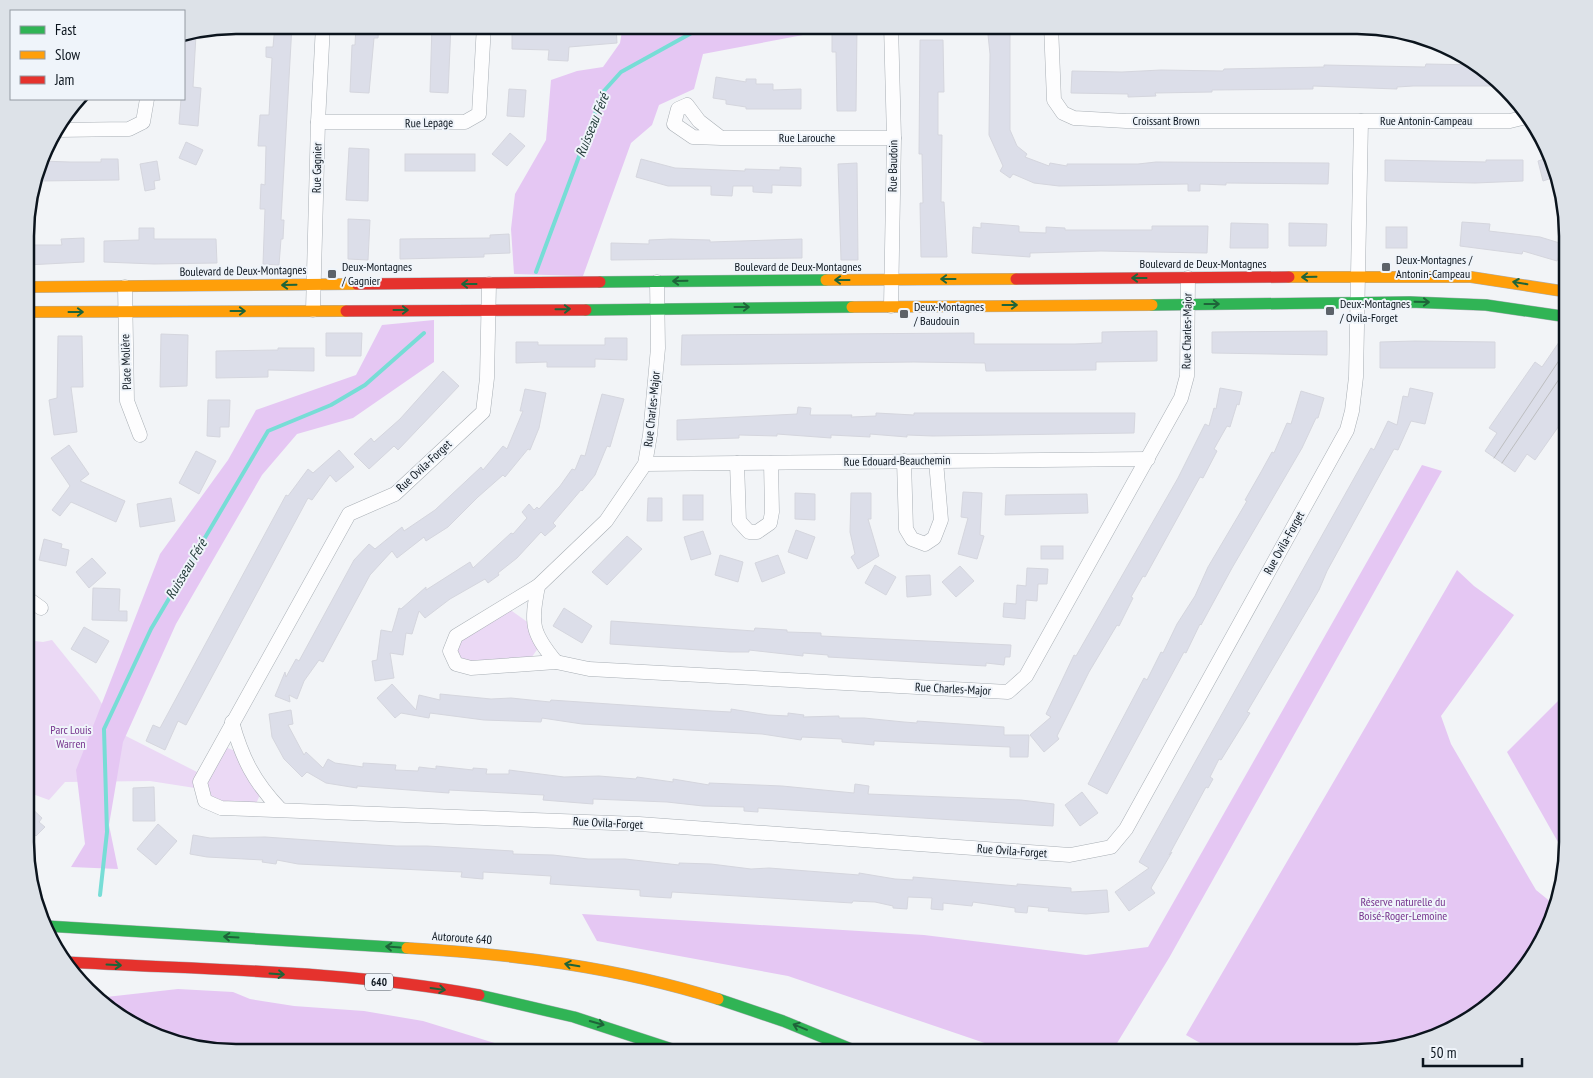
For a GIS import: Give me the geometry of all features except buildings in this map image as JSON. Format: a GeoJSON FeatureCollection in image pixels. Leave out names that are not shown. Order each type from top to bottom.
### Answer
{"type":"FeatureCollection","features":[{"type":"Feature","properties":{"kind":"main road","name":"Boulevard de Deux-Montagnes"},"geometry":{"type":"LineString","coordinates":[[34,287],[1357,276],[1471,278],[1559,291]]}},
{"type":"Feature","properties":{"kind":"main road"},"geometry":{"type":"LineString","coordinates":[[34,312],[488,311],[1356,302],[1470,304],[1559,316]]}},
{"type":"Feature","properties":{"kind":"main road","name":"Autoroute 640"},"geometry":{"type":"LineString","coordinates":[[52,926],[441,950],[564,963],[635,978],[727,1002],[788,1022],[841,1044]]}},
{"type":"Feature","properties":{"kind":"main road","name":"640"},"geometry":{"type":"LineString","coordinates":[[74,962],[319,976],[440,989],[510,1002],[588,1021],[657,1044]]}},
{"type":"Feature","properties":{"kind":"street","name":"Rue Gagnier"},"geometry":{"type":"LineString","coordinates":[[313,310],[323,34]]}},
{"type":"Feature","properties":{"kind":"street","name":"Rue Lepage"},"geometry":{"type":"LineString","coordinates":[[318,122],[465,122],[479,114],[483,34]]}},
{"type":"Feature","properties":{"kind":"street","name":"Rue Baudoin"},"geometry":{"type":"LineString","coordinates":[[891,34],[894,138],[891,306]]}},
{"type":"Feature","properties":{"kind":"street","name":"Croissant Brown"},"geometry":{"type":"LineString","coordinates":[[1051,34],[1054,100],[1063,113],[1074,118],[1126,121],[1361,120]]}},
{"type":"Feature","properties":{"kind":"street"},"geometry":{"type":"LineString","coordinates":[[64,130],[129,129],[143,122],[147,100]]}},
{"type":"Feature","properties":{"kind":"street","name":"Rue Antonin-Campeau"},"geometry":{"type":"LineString","coordinates":[[1357,276],[1361,120],[1510,121],[1521,119]]}},
{"type":"Feature","properties":{"kind":"street","name":"Rue Larouche"},"geometry":{"type":"LineString","coordinates":[[721,138],[894,138]]}},
{"type":"Feature","properties":{"kind":"street","name":"Rue Ovila-Forget"},"geometry":{"type":"LineString","coordinates":[[489,284],[487,378],[482,412],[395,494],[349,514],[200,782],[205,801],[221,808],[639,824],[1070,855],[1111,847],[1126,829],[1347,430],[1356,377],[1357,276]]}},
{"type":"Feature","properties":{"kind":"street","name":"Rue Charles-Major"},"geometry":{"type":"LineString","coordinates":[[658,282],[657,356],[650,435],[645,464],[606,521],[538,586],[456,636],[450,651],[456,664],[471,668],[556,662],[589,669],[1008,692],[1026,676],[1181,398],[1187,376],[1188,278]]}},
{"type":"Feature","properties":{"kind":"street","name":"Place Molière"},"geometry":{"type":"LineString","coordinates":[[125,287],[127,401],[140,435]]}},
{"type":"Feature","properties":{"kind":"street","name":"Rue Edouard-Beauchemin"},"geometry":{"type":"LineString","coordinates":[[645,464],[1148,459]]}},
{"type":"Feature","properties":{"kind":"street"},"geometry":{"type":"LineString","coordinates":[[904,461],[906,529],[912,539],[925,544],[934,538],[941,520],[936,461]]}},
{"type":"Feature","properties":{"kind":"street"},"geometry":{"type":"LineString","coordinates":[[737,463],[739,521],[749,532],[757,532],[770,523],[772,512],[771,463]]}},
{"type":"Feature","properties":{"kind":"street"},"geometry":{"type":"LineString","coordinates":[[538,586],[532,613],[533,626],[541,644],[556,662]]}},
{"type":"Feature","properties":{"kind":"street"},"geometry":{"type":"LineString","coordinates":[[34,603],[41,608]]}},
{"type":"Feature","properties":{"kind":"street"},"geometry":{"type":"LineString","coordinates":[[232,722],[240,753],[262,790],[280,809]]}},
{"type":"Feature","properties":{"kind":"green space"},"geometry":{"type":"Polygon","coordinates":[[[622,34],[803,34],[703,54],[694,89],[659,105],[652,125],[631,143],[583,276],[514,274],[511,229],[515,194],[546,140],[551,80],[577,71],[603,67],[620,43],[622,34]]]}},
{"type":"Feature","properties":{"kind":"green space"},"geometry":{"type":"Polygon","coordinates":[[[434,320],[434,362],[353,418],[297,434],[262,475],[176,624],[123,742],[109,825],[118,869],[71,867],[85,844],[76,770],[160,554],[228,460],[256,410],[356,375],[382,325],[434,320]]]}},
{"type":"Feature","properties":{"kind":"green space"},"geometry":{"type":"Polygon","coordinates":[[[1422,465],[1442,471],[1169,958],[1116,1044],[988,1044],[788,976],[597,941],[582,914],[924,935],[1086,955],[1148,947],[1422,465]]]}},
{"type":"Feature","properties":{"kind":"green space","name":"Réserve naturelle du Boisé-Roger-Lemoine"},"geometry":{"type":"Polygon","coordinates":[[[1457,570],[1474,586],[1514,615],[1441,716],[1451,744],[1536,890],[1550,902],[1532,943],[1509,975],[1490,994],[1458,1017],[1422,1034],[1384,1043],[1370,1044],[1202,1044],[1186,1035],[1457,570]]]}},
{"type":"Feature","properties":{"kind":"green space"},"geometry":{"type":"Polygon","coordinates":[[[505,606],[533,626],[541,644],[527,664],[456,664],[456,636],[505,606]]]}},
{"type":"Feature","properties":{"kind":"green space","name":"Parc Louis Warren"},"geometry":{"type":"Polygon","coordinates":[[[52,640],[97,696],[120,733],[197,772],[198,782],[195,788],[150,781],[65,782],[49,800],[34,795],[34,641],[43,642],[52,640]]]}},
{"type":"Feature","properties":{"kind":"green space"},"geometry":{"type":"Polygon","coordinates":[[[1559,700],[1559,844],[1507,752],[1559,700]]]}},
{"type":"Feature","properties":{"kind":"green space"},"geometry":{"type":"Polygon","coordinates":[[[222,746],[241,753],[262,790],[256,804],[205,801],[200,782],[222,746]]]}},
{"type":"Feature","properties":{"kind":"green space"},"geometry":{"type":"Polygon","coordinates":[[[178,989],[233,992],[250,999],[294,1006],[364,1011],[423,1021],[498,1044],[209,1043],[171,1034],[159,1029],[135,1017],[107,997],[178,989]]]}},
{"type":"Feature","properties":{"kind":"waterway","name":"Ruisseau Féré"},"geometry":{"type":"LineString","coordinates":[[536,272],[603,92],[621,72],[690,34]]}},
{"type":"Feature","properties":{"kind":"waterway","name":"Ruisseau Féré"},"geometry":{"type":"LineString","coordinates":[[100,895],[107,832],[104,729],[151,629],[268,431],[331,405],[365,385],[424,333]]}},
{"type":"Feature","properties":{"kind":"tram line"},"geometry":{"type":"LineString","coordinates":[[1494,458],[1559,360]]}},
{"type":"Feature","properties":{"kind":"tram line"},"geometry":{"type":"LineString","coordinates":[[1502,463],[1559,379]]}},
{"type":"Feature","properties":{"kind":"traffic: fast"},"geometry":{"type":"LineString","coordinates":[[600,282],[826,280]]}},
{"type":"Feature","properties":{"kind":"traffic: fast"},"geometry":{"type":"LineString","coordinates":[[1152,305],[1410,302],[1486,305],[1559,316]]}},
{"type":"Feature","properties":{"kind":"traffic: fast"},"geometry":{"type":"LineString","coordinates":[[586,310],[852,307]]}},
{"type":"Feature","properties":{"kind":"traffic: fast"},"geometry":{"type":"LineString","coordinates":[[52,926],[407,948]]}},
{"type":"Feature","properties":{"kind":"traffic: fast"},"geometry":{"type":"LineString","coordinates":[[479,995],[574,1017],[656,1044]]}},
{"type":"Feature","properties":{"kind":"traffic: fast"},"geometry":{"type":"LineString","coordinates":[[718,999],[783,1021],[839,1044]]}},
{"type":"Feature","properties":{"kind":"traffic: slow"},"geometry":{"type":"LineString","coordinates":[[1289,277],[1471,277],[1559,291]]}},
{"type":"Feature","properties":{"kind":"traffic: slow"},"geometry":{"type":"LineString","coordinates":[[826,280],[1016,279]]}},
{"type":"Feature","properties":{"kind":"traffic: slow"},"geometry":{"type":"LineString","coordinates":[[34,287],[357,284]]}},
{"type":"Feature","properties":{"kind":"traffic: slow"},"geometry":{"type":"LineString","coordinates":[[852,307],[1152,305]]}},
{"type":"Feature","properties":{"kind":"traffic: slow"},"geometry":{"type":"LineString","coordinates":[[34,312],[346,311]]}},
{"type":"Feature","properties":{"kind":"traffic: slow"},"geometry":{"type":"LineString","coordinates":[[407,948],[525,958],[603,970],[642,978],[718,999]]}},
{"type":"Feature","properties":{"kind":"traffic: jam"},"geometry":{"type":"LineString","coordinates":[[1016,279],[1289,277]]}},
{"type":"Feature","properties":{"kind":"traffic: jam"},"geometry":{"type":"LineString","coordinates":[[357,284],[600,282]]}},
{"type":"Feature","properties":{"kind":"traffic: jam"},"geometry":{"type":"LineString","coordinates":[[346,311],[586,310]]}},
{"type":"Feature","properties":{"kind":"traffic: jam"},"geometry":{"type":"LineString","coordinates":[[74,962],[273,972],[376,980],[479,995]]}},
{"type":"Feature","properties":{"kind":"place","name":"Deux-Montagnes / Antonin-Campeau"},"geometry":{"type":"Point","coordinates":[1386,267]}},
{"type":"Feature","properties":{"kind":"place","name":"Deux-Montagnes / Gagnier"},"geometry":{"type":"Point","coordinates":[332,274]}},
{"type":"Feature","properties":{"kind":"place","name":"Deux-Montagnes / Ovila-Forget"},"geometry":{"type":"Point","coordinates":[1330,311]}},
{"type":"Feature","properties":{"kind":"place","name":"Deux-Montagnes / Baudouin"},"geometry":{"type":"Point","coordinates":[904,314]}}]}
